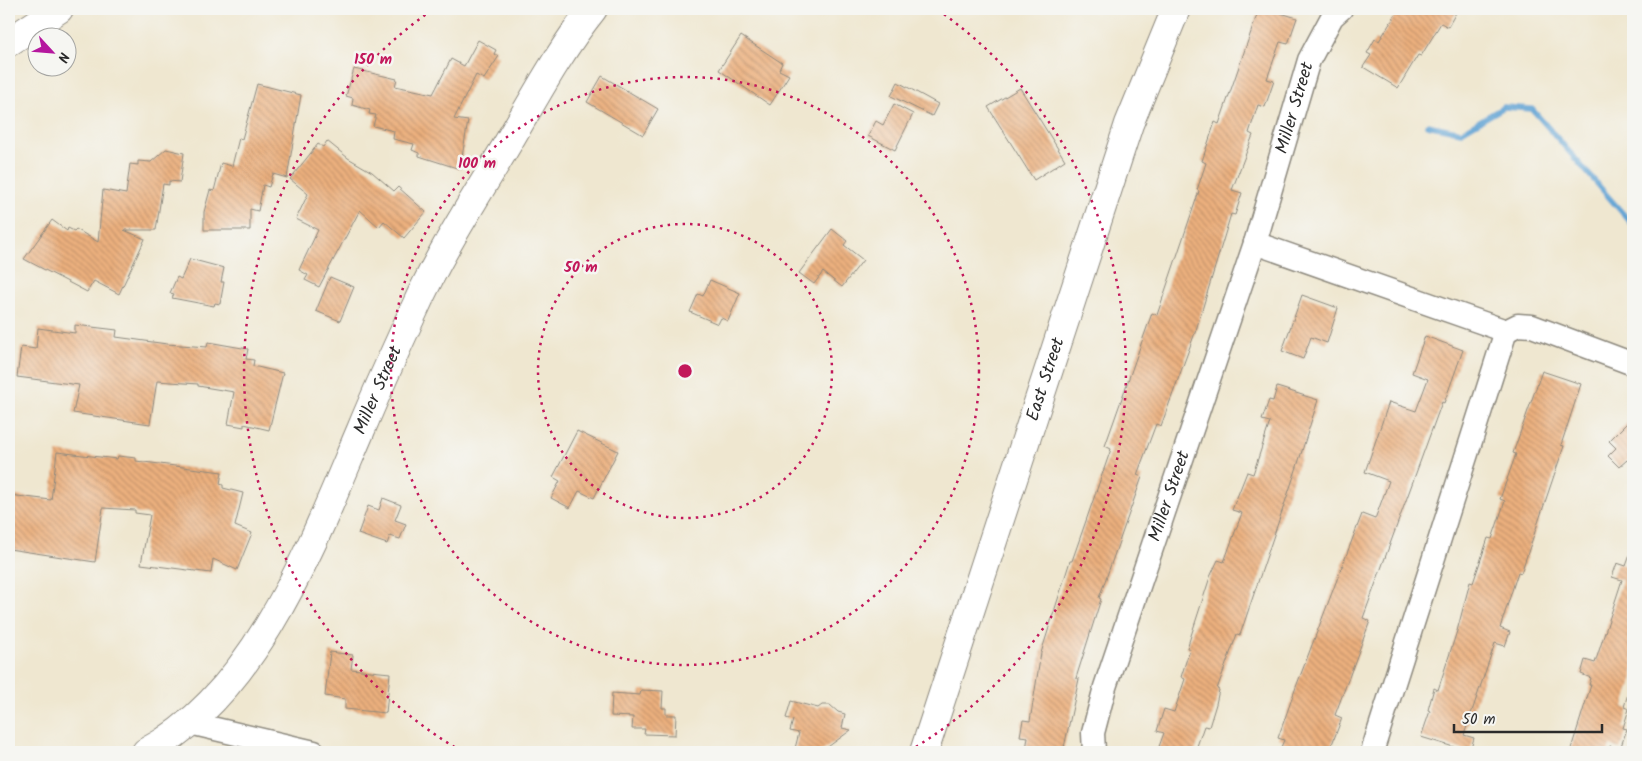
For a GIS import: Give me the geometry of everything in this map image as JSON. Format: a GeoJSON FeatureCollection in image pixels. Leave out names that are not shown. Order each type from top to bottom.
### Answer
{"type":"FeatureCollection","features":[{"type":"Feature","properties":{"kind":"main road"},"geometry":{"type":"LineString","coordinates":[[9,42],[59,9]]}},
{"type":"Feature","properties":{"kind":"main road","name":"Miller Street"},"geometry":{"type":"LineString","coordinates":[[146,752],[181,731],[232,679],[285,599],[333,497],[416,305],[438,262],[559,57],[593,9]]}},
{"type":"Feature","properties":{"kind":"main road","name":"East Street"},"geometry":{"type":"LineString","coordinates":[[924,752],[1126,133],[1176,9]]}},
{"type":"Feature","properties":{"kind":"street","name":"Miller Street"},"geometry":{"type":"LineString","coordinates":[[1094,752],[1093,733],[1105,687],[1255,244],[1309,60],[1332,17],[1341,9]]}},
{"type":"Feature","properties":{"kind":"street"},"geometry":{"type":"LineString","coordinates":[[1255,244],[1506,331],[1518,325],[1532,326],[1633,364]]}},
{"type":"Feature","properties":{"kind":"street"},"geometry":{"type":"LineString","coordinates":[[1372,752],[1506,331]]}},
{"type":"Feature","properties":{"kind":"street"},"geometry":{"type":"LineString","coordinates":[[190,723],[314,752]]}},
{"type":"Feature","properties":{"kind":"building"},"geometry":{"type":"Polygon","coordinates":[[[1259,9],[1268,9],[1297,18],[1288,44],[1280,42],[1267,79],[1274,81],[1265,107],[1258,105],[1249,133],[1253,135],[1232,190],[1242,193],[1235,215],[1231,214],[1196,330],[1161,426],[1156,424],[1137,475],[1142,477],[1099,598],[1101,599],[1076,678],[1079,679],[1063,752],[1043,752],[1026,749],[1028,737],[1020,736],[1023,720],[1030,721],[1041,653],[1070,561],[1072,561],[1111,449],[1105,446],[1152,313],[1157,315],[1199,191],[1197,190],[1206,163],[1202,161],[1215,122],[1219,124],[1259,9]]]}},
{"type":"Feature","properties":{"kind":"building"},"geometry":{"type":"Polygon","coordinates":[[[1399,9],[1458,9],[1448,27],[1441,23],[1421,56],[1418,55],[1398,88],[1363,67],[1371,55],[1367,53],[1375,39],[1379,41],[1399,9]]]}},
{"type":"Feature","properties":{"kind":"building"},"geometry":{"type":"Polygon","coordinates":[[[741,36],[782,63],[779,70],[789,75],[770,105],[719,70],[741,36]]]}},
{"type":"Feature","properties":{"kind":"building"},"geometry":{"type":"Polygon","coordinates":[[[478,40],[496,50],[494,54],[499,56],[484,79],[476,75],[454,119],[468,121],[460,169],[419,156],[419,153],[412,150],[414,144],[393,139],[394,131],[373,126],[376,115],[369,114],[370,110],[352,105],[353,98],[346,96],[354,69],[397,79],[395,86],[433,94],[451,59],[464,66],[478,40]]]}},
{"type":"Feature","properties":{"kind":"building"},"geometry":{"type":"Polygon","coordinates":[[[602,76],[658,109],[643,135],[587,102],[602,76]]]}},
{"type":"Feature","properties":{"kind":"building"},"geometry":{"type":"Polygon","coordinates":[[[898,82],[938,104],[932,116],[891,96],[898,82]]]}},
{"type":"Feature","properties":{"kind":"building"},"geometry":{"type":"Polygon","coordinates":[[[257,84],[301,95],[287,178],[273,174],[269,187],[263,185],[258,211],[250,209],[250,230],[204,230],[204,212],[210,190],[214,191],[221,163],[232,166],[239,138],[242,139],[257,84]]]}},
{"type":"Feature","properties":{"kind":"building"},"geometry":{"type":"Polygon","coordinates":[[[1020,88],[1065,160],[1034,180],[988,107],[1020,88]]]}},
{"type":"Feature","properties":{"kind":"building"},"geometry":{"type":"Polygon","coordinates":[[[894,104],[913,114],[895,150],[868,136],[876,121],[883,125],[894,104]]]}},
{"type":"Feature","properties":{"kind":"building"},"geometry":{"type":"Polygon","coordinates":[[[327,141],[348,158],[372,172],[394,191],[398,187],[426,212],[404,238],[384,221],[379,227],[360,210],[319,287],[305,280],[308,275],[299,270],[318,230],[296,219],[308,194],[290,179],[318,144],[323,147],[327,141]]]}},
{"type":"Feature","properties":{"kind":"building"},"geometry":{"type":"Polygon","coordinates":[[[166,149],[184,153],[180,182],[169,181],[169,185],[163,184],[156,230],[124,230],[145,239],[119,294],[94,281],[87,292],[24,259],[52,220],[67,231],[68,228],[74,231],[76,229],[98,242],[103,190],[126,194],[130,164],[138,165],[138,161],[151,162],[166,149]]]}},
{"type":"Feature","properties":{"kind":"building"},"geometry":{"type":"Polygon","coordinates":[[[832,229],[847,241],[844,245],[863,260],[842,287],[823,272],[814,284],[799,273],[832,229]]]}},
{"type":"Feature","properties":{"kind":"building"},"geometry":{"type":"Polygon","coordinates":[[[190,259],[224,268],[221,282],[224,282],[220,304],[215,303],[214,306],[172,298],[174,294],[170,293],[177,277],[181,279],[190,259]]]}},
{"type":"Feature","properties":{"kind":"building"},"geometry":{"type":"Polygon","coordinates":[[[330,277],[354,287],[340,321],[316,311],[330,277]]]}},
{"type":"Feature","properties":{"kind":"building"},"geometry":{"type":"Polygon","coordinates":[[[710,280],[740,293],[728,321],[721,318],[718,324],[690,312],[698,294],[703,296],[710,280]]]}},
{"type":"Feature","properties":{"kind":"building"},"geometry":{"type":"Polygon","coordinates":[[[1302,295],[1338,308],[1327,343],[1311,337],[1303,359],[1282,351],[1302,295]]]}},
{"type":"Feature","properties":{"kind":"building"},"geometry":{"type":"Polygon","coordinates":[[[75,325],[117,330],[116,337],[207,347],[208,342],[248,349],[246,359],[254,360],[253,366],[283,373],[269,430],[244,424],[244,427],[228,424],[234,392],[198,386],[198,384],[157,381],[150,424],[73,413],[79,385],[17,377],[21,347],[36,349],[38,328],[75,333],[75,325]]]}},
{"type":"Feature","properties":{"kind":"building"},"geometry":{"type":"Polygon","coordinates":[[[1425,336],[1463,350],[1363,618],[1370,621],[1335,715],[1342,718],[1329,752],[1279,752],[1284,740],[1278,738],[1362,514],[1375,519],[1389,481],[1365,472],[1389,402],[1416,411],[1428,379],[1412,373],[1425,336]]]}},
{"type":"Feature","properties":{"kind":"building"},"geometry":{"type":"Polygon","coordinates":[[[1542,371],[1581,384],[1561,445],[1564,446],[1521,573],[1518,572],[1500,628],[1510,632],[1505,646],[1495,643],[1464,735],[1474,738],[1470,752],[1421,737],[1430,711],[1428,710],[1434,688],[1438,690],[1457,631],[1470,582],[1473,583],[1488,538],[1492,539],[1505,501],[1500,499],[1516,454],[1513,453],[1542,371]]]}},
{"type":"Feature","properties":{"kind":"building"},"geometry":{"type":"Polygon","coordinates":[[[1277,387],[1318,400],[1295,473],[1240,635],[1237,634],[1217,689],[1219,690],[1209,727],[1204,726],[1195,752],[1157,752],[1164,733],[1157,731],[1164,709],[1174,712],[1185,679],[1181,677],[1190,649],[1187,648],[1210,577],[1218,560],[1224,562],[1242,513],[1232,510],[1247,472],[1253,474],[1270,422],[1262,420],[1269,400],[1273,401],[1277,387]]]}},
{"type":"Feature","properties":{"kind":"building"},"geometry":{"type":"Polygon","coordinates":[[[1633,417],[1633,466],[1627,460],[1619,467],[1608,456],[1616,448],[1609,441],[1633,417]]]}},
{"type":"Feature","properties":{"kind":"building"},"geometry":{"type":"Polygon","coordinates":[[[577,431],[618,451],[594,498],[579,491],[570,508],[551,498],[560,481],[553,477],[577,431]]]}},
{"type":"Feature","properties":{"kind":"building"},"geometry":{"type":"Polygon","coordinates":[[[57,452],[117,459],[118,456],[136,458],[136,461],[222,472],[220,484],[223,485],[223,488],[243,493],[235,526],[252,533],[237,570],[213,559],[211,573],[141,564],[150,515],[135,513],[135,510],[103,508],[95,562],[9,549],[9,495],[51,500],[57,452]]]}},
{"type":"Feature","properties":{"kind":"building"},"geometry":{"type":"Polygon","coordinates":[[[383,498],[401,505],[395,520],[406,524],[400,539],[390,536],[387,544],[358,534],[368,506],[379,510],[383,498]]]}},
{"type":"Feature","properties":{"kind":"building"},"geometry":{"type":"Polygon","coordinates":[[[1630,555],[1633,555],[1633,677],[1624,707],[1629,709],[1623,728],[1627,729],[1620,749],[1610,746],[1608,752],[1570,752],[1591,685],[1589,685],[1591,678],[1581,674],[1585,660],[1595,663],[1622,580],[1612,577],[1617,563],[1626,566],[1630,555]]]}},
{"type":"Feature","properties":{"kind":"building"},"geometry":{"type":"Polygon","coordinates":[[[330,652],[353,655],[351,669],[390,673],[386,713],[345,709],[345,699],[325,696],[330,652]]]}},
{"type":"Feature","properties":{"kind":"building"},"geometry":{"type":"Polygon","coordinates":[[[641,690],[663,691],[662,708],[666,708],[666,715],[676,715],[675,735],[644,734],[645,729],[632,729],[633,717],[611,716],[612,693],[640,695],[641,690]]]}},
{"type":"Feature","properties":{"kind":"building"},"geometry":{"type":"Polygon","coordinates":[[[791,701],[818,708],[822,705],[830,705],[838,712],[845,714],[842,728],[851,730],[821,752],[794,752],[799,733],[790,731],[793,720],[786,718],[791,701]]]}},
{"type":"Feature","properties":{"kind":"waterway"},"geometry":{"type":"LineString","coordinates":[[1427,125],[1461,132],[1504,107],[1532,109],[1633,225]]}}]}
